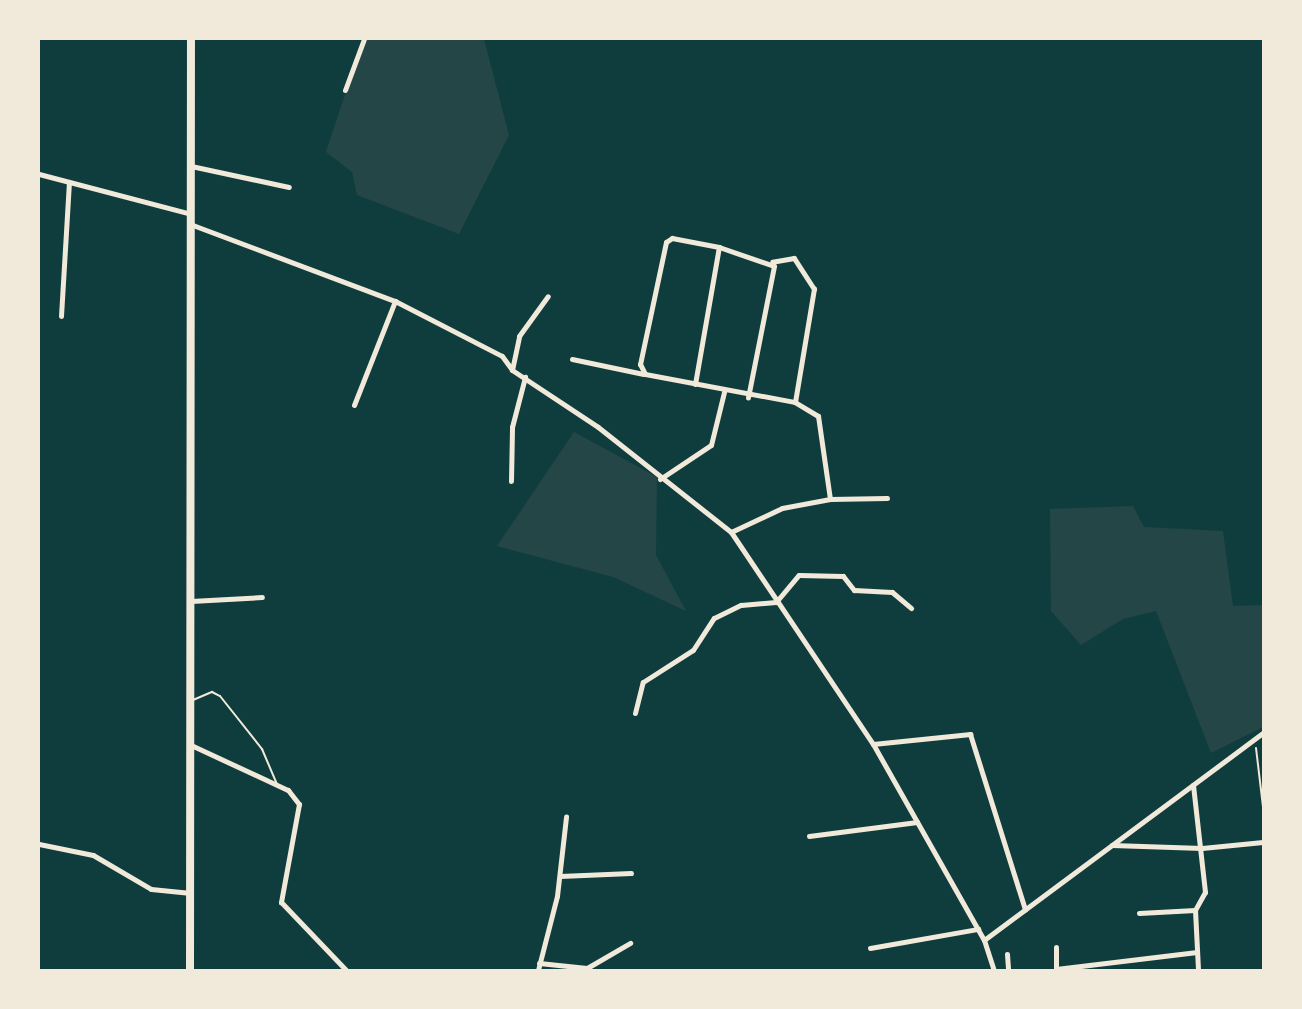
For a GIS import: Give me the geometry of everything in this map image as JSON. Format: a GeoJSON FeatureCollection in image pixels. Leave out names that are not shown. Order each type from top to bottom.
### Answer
{"type":"FeatureCollection","features":[{"type":"Feature","properties":{"kind":"main road"},"geometry":{"type":"LineString","coordinates":[[190,970],[193,749],[191,39]]}},
{"type":"Feature","properties":{"kind":"street"},"geometry":{"type":"LineString","coordinates":[[345,90],[362,40]]}},
{"type":"Feature","properties":{"kind":"street"},"geometry":{"type":"LineString","coordinates":[[191,166],[289,187]]}},
{"type":"Feature","properties":{"kind":"street"},"geometry":{"type":"LineString","coordinates":[[39,174],[191,214]]}},
{"type":"Feature","properties":{"kind":"street"},"geometry":{"type":"LineString","coordinates":[[61,316],[69,182]]}},
{"type":"Feature","properties":{"kind":"street"},"geometry":{"type":"LineString","coordinates":[[190,224],[395,301],[501,356],[512,370],[525,377],[731,532],[873,744],[984,940],[994,970]]}},
{"type":"Feature","properties":{"kind":"street"},"geometry":{"type":"LineString","coordinates":[[645,374],[640,364],[666,242],[672,238],[719,247],[772,262],[794,258],[814,289],[795,402]]}},
{"type":"Feature","properties":{"kind":"street"},"geometry":{"type":"LineString","coordinates":[[695,384],[719,247]]}},
{"type":"Feature","properties":{"kind":"street"},"geometry":{"type":"LineString","coordinates":[[748,397],[772,262]]}},
{"type":"Feature","properties":{"kind":"street"},"geometry":{"type":"LineString","coordinates":[[512,370],[519,336],[548,296]]}},
{"type":"Feature","properties":{"kind":"street"},"geometry":{"type":"LineString","coordinates":[[354,405],[395,301]]}},
{"type":"Feature","properties":{"kind":"street"},"geometry":{"type":"LineString","coordinates":[[572,360],[695,384],[748,397],[795,402],[818,416],[830,499]]}},
{"type":"Feature","properties":{"kind":"street"},"geometry":{"type":"LineString","coordinates":[[511,481],[512,427],[525,377]]}},
{"type":"Feature","properties":{"kind":"street"},"geometry":{"type":"LineString","coordinates":[[660,479],[711,445],[724,392]]}},
{"type":"Feature","properties":{"kind":"street"},"geometry":{"type":"LineString","coordinates":[[731,532],[782,508],[830,499],[887,498]]}},
{"type":"Feature","properties":{"kind":"street"},"geometry":{"type":"LineString","coordinates":[[635,713],[643,682],[693,650],[714,618],[741,605],[776,602],[799,575],[815,572],[843,576],[859,592],[892,592],[911,608]]}},
{"type":"Feature","properties":{"kind":"street"},"geometry":{"type":"LineString","coordinates":[[191,601],[262,597]]}},
{"type":"Feature","properties":{"kind":"street"},"geometry":{"type":"LineString","coordinates":[[984,940],[1263,733]]}},
{"type":"Feature","properties":{"kind":"street"},"geometry":{"type":"LineString","coordinates":[[873,744],[970,734],[1025,910]]}},
{"type":"Feature","properties":{"kind":"street"},"geometry":{"type":"LineString","coordinates":[[193,749],[277,784],[300,809],[282,906],[345,970]]}},
{"type":"Feature","properties":{"kind":"street"},"geometry":{"type":"LineString","coordinates":[[1193,785],[1202,848],[1205,892],[1195,910],[1198,970]]}},
{"type":"Feature","properties":{"kind":"street"},"geometry":{"type":"LineString","coordinates":[[538,970],[560,876],[566,817]]}},
{"type":"Feature","properties":{"kind":"street"},"geometry":{"type":"LineString","coordinates":[[809,836],[917,822]]}},
{"type":"Feature","properties":{"kind":"street"},"geometry":{"type":"LineString","coordinates":[[1111,845],[1202,848],[1263,843]]}},
{"type":"Feature","properties":{"kind":"street"},"geometry":{"type":"LineString","coordinates":[[39,844],[93,855],[151,889],[191,893]]}},
{"type":"Feature","properties":{"kind":"street"},"geometry":{"type":"LineString","coordinates":[[560,876],[631,873]]}},
{"type":"Feature","properties":{"kind":"street"},"geometry":{"type":"LineString","coordinates":[[1138,913],[1195,910]]}},
{"type":"Feature","properties":{"kind":"street"},"geometry":{"type":"LineString","coordinates":[[870,948],[978,929]]}},
{"type":"Feature","properties":{"kind":"street"},"geometry":{"type":"LineString","coordinates":[[539,963],[587,968],[630,943]]}},
{"type":"Feature","properties":{"kind":"street"},"geometry":{"type":"LineString","coordinates":[[1056,947],[1056,969],[1197,952]]}},
{"type":"Feature","properties":{"kind":"street"},"geometry":{"type":"LineString","coordinates":[[1007,954],[1008,970]]}},
{"type":"Feature","properties":{"kind":"lane"},"geometry":{"type":"LineString","coordinates":[[193,700],[212,692],[220,696],[262,749],[277,784]]}},
{"type":"Feature","properties":{"kind":"path"},"geometry":{"type":"LineString","coordinates":[[1255,739],[1263,807]]}},
{"type":"Feature","properties":{"kind":"shaded area"},"geometry":{"type":"Polygon","coordinates":[[[363,39],[484,39],[509,135],[459,234],[357,195],[352,172],[326,152],[363,39]]]}},
{"type":"Feature","properties":{"kind":"shaded area"},"geometry":{"type":"Polygon","coordinates":[[[574,432],[657,477],[656,555],[686,611],[613,577],[497,546],[574,432]]]}},
{"type":"Feature","properties":{"kind":"shaded area"},"geometry":{"type":"Polygon","coordinates":[[[1133,506],[1144,527],[1223,531],[1233,606],[1263,605],[1263,727],[1211,753],[1156,611],[1123,619],[1081,645],[1051,611],[1050,509],[1133,506]]]}}]}
